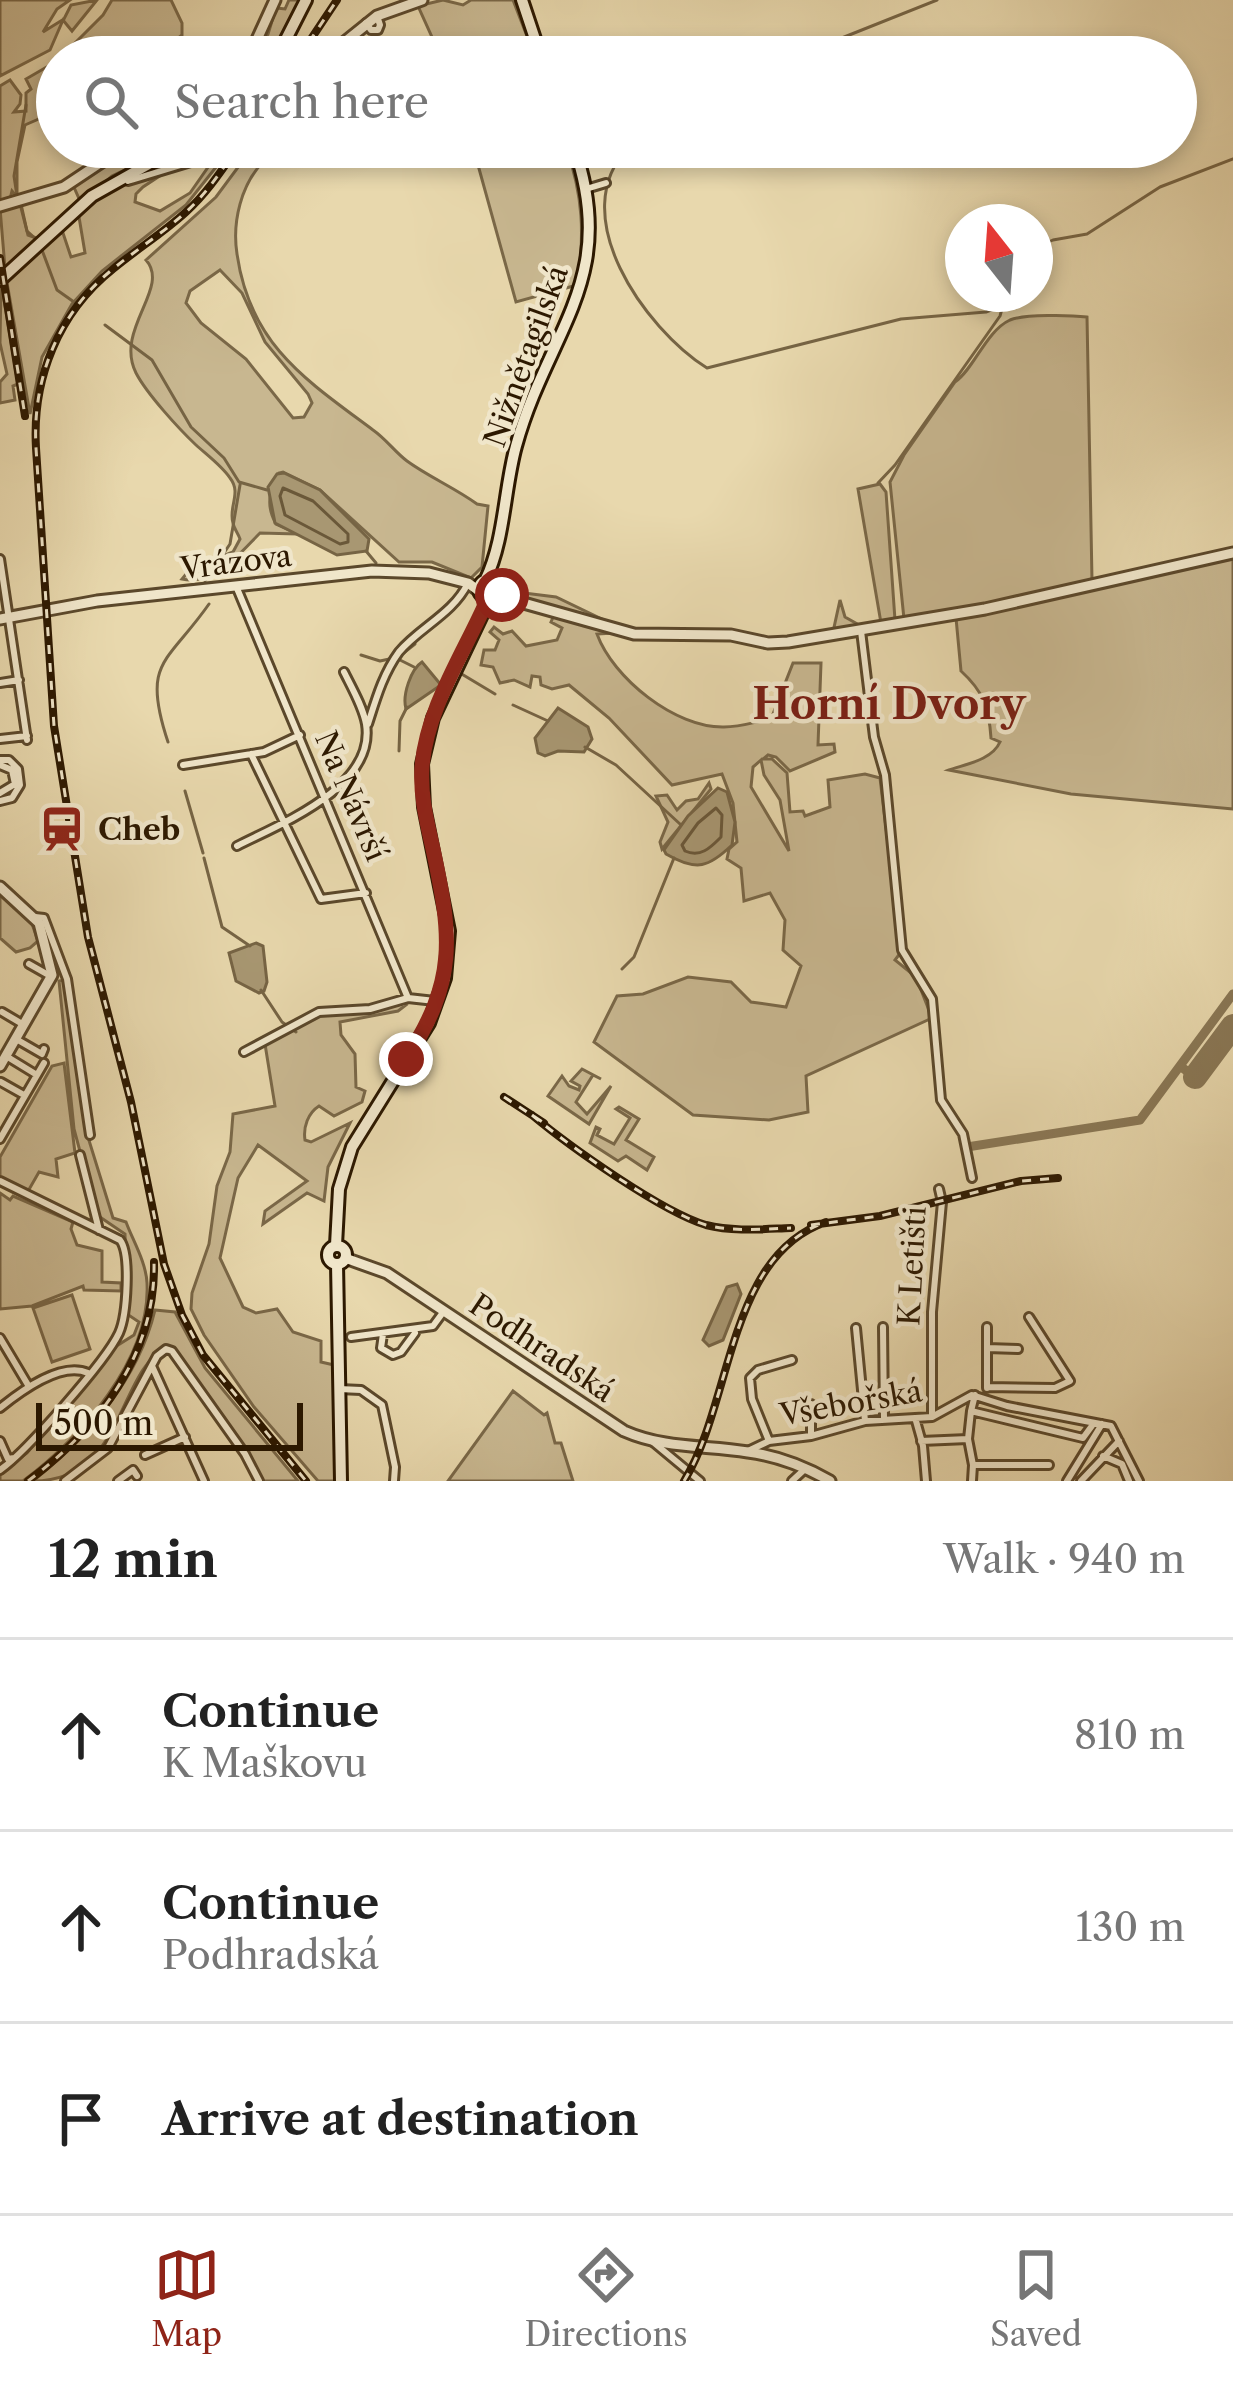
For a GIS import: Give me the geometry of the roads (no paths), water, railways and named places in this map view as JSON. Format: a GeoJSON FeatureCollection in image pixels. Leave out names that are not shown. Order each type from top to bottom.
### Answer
{"type":"FeatureCollection","features":[{"type":"Feature","properties":{"kind":"main road"},"geometry":{"type":"LineString","coordinates":[[288,36],[306,0]]}},
{"type":"Feature","properties":{"kind":"main road"},"geometry":{"type":"LineString","coordinates":[[522,0],[534,36]]}},
{"type":"Feature","properties":{"kind":"main road"},"geometry":{"type":"LineString","coordinates":[[0,280],[92,196],[142,168]]}},
{"type":"Feature","properties":{"kind":"main road","name":"Nižnětagilská"},"geometry":{"type":"LineString","coordinates":[[438,1001],[448,967],[449,932],[424,807],[422,764],[433,718],[480,616],[518,438],[585,275],[590,229],[580,168]]}},
{"type":"Feature","properties":{"kind":"main road"},"geometry":{"type":"LineString","coordinates":[[341,1481],[344,1248],[336,1245],[338,1197],[352,1148],[438,1001]]}},
{"type":"Feature","properties":{"kind":"street"},"geometry":{"type":"LineString","coordinates":[[259,36],[275,0]]}},
{"type":"Feature","properties":{"kind":"street"},"geometry":{"type":"LineString","coordinates":[[352,36],[371,20],[422,0]]}},
{"type":"Feature","properties":{"kind":"street"},"geometry":{"type":"LineString","coordinates":[[0,206],[64,187],[92,168]]}},
{"type":"Feature","properties":{"kind":"street"},"geometry":{"type":"LineString","coordinates":[[92,196],[169,168]]}},
{"type":"Feature","properties":{"kind":"street"},"geometry":{"type":"LineString","coordinates":[[586,189],[606,183]]}},
{"type":"Feature","properties":{"kind":"street","name":"Vrázova"},"geometry":{"type":"LineString","coordinates":[[4,618],[97,602],[396,569],[487,589],[634,634],[731,635],[768,643],[985,609],[1233,553]]}},
{"type":"Feature","properties":{"kind":"street"},"geometry":{"type":"LineString","coordinates":[[0,559],[4,618],[27,738],[0,739]]}},
{"type":"Feature","properties":{"kind":"street","name":"Na Návrší"},"geometry":{"type":"LineString","coordinates":[[236,586],[408,998]]}},
{"type":"Feature","properties":{"kind":"street"},"geometry":{"type":"LineString","coordinates":[[236,846],[327,800],[359,756],[382,680],[398,654],[445,612],[487,589]]}},
{"type":"Feature","properties":{"kind":"street"},"geometry":{"type":"LineString","coordinates":[[861,631],[874,737],[885,775],[902,950],[932,999],[942,1106],[963,1134],[972,1178]]}},
{"type":"Feature","properties":{"kind":"street"},"geometry":{"type":"LineString","coordinates":[[344,672],[367,728]]}},
{"type":"Feature","properties":{"kind":"street"},"geometry":{"type":"LineString","coordinates":[[0,683],[19,680]]}},
{"type":"Feature","properties":{"kind":"street"},"geometry":{"type":"LineString","coordinates":[[183,764],[251,754],[300,735]]}},
{"type":"Feature","properties":{"kind":"street"},"geometry":{"type":"LineString","coordinates":[[251,754],[324,901],[367,893]]}},
{"type":"Feature","properties":{"kind":"street"},"geometry":{"type":"LineString","coordinates":[[0,763],[12,770],[15,784],[0,797]]}},
{"type":"Feature","properties":{"kind":"street"},"geometry":{"type":"LineString","coordinates":[[0,887],[35,917],[52,976],[3,1061],[37,1075]]}},
{"type":"Feature","properties":{"kind":"street"},"geometry":{"type":"LineString","coordinates":[[35,917],[44,918],[67,979],[89,1135]]}},
{"type":"Feature","properties":{"kind":"street"},"geometry":{"type":"LineString","coordinates":[[29,964],[52,976]]}},
{"type":"Feature","properties":{"kind":"street"},"geometry":{"type":"LineString","coordinates":[[244,1052],[317,1013],[370,1009],[408,998],[438,1001]]}},
{"type":"Feature","properties":{"kind":"street"},"geometry":{"type":"LineString","coordinates":[[2,1012],[24,1025]]}},
{"type":"Feature","properties":{"kind":"street"},"geometry":{"type":"LineString","coordinates":[[16,1039],[42,1054],[44,1049]]}},
{"type":"Feature","properties":{"kind":"street"},"geometry":{"type":"LineString","coordinates":[[0,1138],[44,1063]]}},
{"type":"Feature","properties":{"kind":"street"},"geometry":{"type":"LineString","coordinates":[[1,1082],[25,1096]]}},
{"type":"Feature","properties":{"kind":"street"},"geometry":{"type":"LineString","coordinates":[[0,1109],[13,1117]]}},
{"type":"Feature","properties":{"kind":"street"},"geometry":{"type":"LineString","coordinates":[[80,1155],[99,1230]]}},
{"type":"Feature","properties":{"kind":"street"},"geometry":{"type":"LineString","coordinates":[[0,1181],[125,1247],[124,1310],[115,1340],[8,1463],[0,1441]]}},
{"type":"Feature","properties":{"kind":"street","name":"K Letišti"},"geometry":{"type":"LineString","coordinates":[[932,1417],[939,1189]]}},
{"type":"Feature","properties":{"kind":"street","name":"Podhradská"},"geometry":{"type":"LineString","coordinates":[[341,1261],[382,1269],[614,1424],[653,1442],[748,1452],[806,1468],[830,1481]]}},
{"type":"Feature","properties":{"kind":"street","name":"Podhradská"},"geometry":{"type":"LineString","coordinates":[[351,1337],[433,1326],[444,1311]]}},
{"type":"Feature","properties":{"kind":"street"},"geometry":{"type":"LineString","coordinates":[[987,1388],[1055,1388],[1070,1381],[1029,1317]]}},
{"type":"Feature","properties":{"kind":"street"},"geometry":{"type":"LineString","coordinates":[[883,1327],[884,1419]]}},
{"type":"Feature","properties":{"kind":"street"},"geometry":{"type":"LineString","coordinates":[[856,1328],[865,1421]]}},
{"type":"Feature","properties":{"kind":"street"},"geometry":{"type":"LineString","coordinates":[[985,1397],[987,1328]]}},
{"type":"Feature","properties":{"kind":"street"},"geometry":{"type":"LineString","coordinates":[[383,1334],[381,1348],[393,1355],[401,1352],[417,1330]]}},
{"type":"Feature","properties":{"kind":"street"},"geometry":{"type":"LineString","coordinates":[[0,1338],[28,1385]]}},
{"type":"Feature","properties":{"kind":"street"},"geometry":{"type":"LineString","coordinates":[[987,1348],[1018,1348]]}},
{"type":"Feature","properties":{"kind":"street"},"geometry":{"type":"LineString","coordinates":[[65,1481],[108,1448],[166,1349],[245,1454],[259,1481]]}},
{"type":"Feature","properties":{"kind":"street"},"geometry":{"type":"LineString","coordinates":[[769,1442],[752,1400],[750,1378],[758,1370],[792,1360]]}},
{"type":"Feature","properties":{"kind":"street"},"geometry":{"type":"LineString","coordinates":[[152,1366],[203,1481]]}},
{"type":"Feature","properties":{"kind":"street"},"geometry":{"type":"LineString","coordinates":[[0,1408],[28,1385],[75,1370],[88,1373]]}},
{"type":"Feature","properties":{"kind":"street"},"geometry":{"type":"LineString","coordinates":[[339,1389],[361,1390],[382,1405],[394,1481]]}},
{"type":"Feature","properties":{"kind":"street"},"geometry":{"type":"LineString","coordinates":[[972,1481],[968,1439],[975,1395],[1007,1406],[1111,1426],[1139,1481]]}},
{"type":"Feature","properties":{"kind":"street","name":"Všebořská"},"geometry":{"type":"LineString","coordinates":[[748,1452],[769,1442],[865,1421],[932,1417],[962,1397],[975,1395]]}},
{"type":"Feature","properties":{"kind":"street"},"geometry":{"type":"LineString","coordinates":[[811,1404],[811,1436]]}},
{"type":"Feature","properties":{"kind":"street"},"geometry":{"type":"LineString","coordinates":[[971,1411],[1083,1438],[1098,1424]]}},
{"type":"Feature","properties":{"kind":"street"},"geometry":{"type":"LineString","coordinates":[[916,1421],[926,1481]]}},
{"type":"Feature","properties":{"kind":"street"},"geometry":{"type":"LineString","coordinates":[[1066,1481],[1098,1424]]}},
{"type":"Feature","properties":{"kind":"street"},"geometry":{"type":"LineString","coordinates":[[145,1455],[184,1437]]}},
{"type":"Feature","properties":{"kind":"street"},"geometry":{"type":"LineString","coordinates":[[921,1441],[968,1439]]}},
{"type":"Feature","properties":{"kind":"street"},"geometry":{"type":"LineString","coordinates":[[1082,1481],[1119,1441]]}},
{"type":"Feature","properties":{"kind":"street"},"geometry":{"type":"LineString","coordinates":[[653,1442],[700,1481]]}},
{"type":"Feature","properties":{"kind":"street"},"geometry":{"type":"LineString","coordinates":[[1103,1456],[1122,1464],[1129,1481]]}},
{"type":"Feature","properties":{"kind":"street"},"geometry":{"type":"LineString","coordinates":[[973,1465],[1049,1466]]}},
{"type":"Feature","properties":{"kind":"street"},"geometry":{"type":"LineString","coordinates":[[792,1481],[806,1468]]}},
{"type":"Feature","properties":{"kind":"street"},"geometry":{"type":"LineString","coordinates":[[80,1470],[87,1481]]}},
{"type":"Feature","properties":{"kind":"street"},"geometry":{"type":"LineString","coordinates":[[118,1481],[133,1470],[137,1476]]}},
{"type":"Feature","properties":{"kind":"water"},"geometry":{"type":"Polygon","coordinates":[[[277,474],[320,490],[369,539],[367,551],[337,555],[275,523],[268,487],[277,474]]]}},
{"type":"Feature","properties":{"kind":"water"},"geometry":{"type":"Polygon","coordinates":[[[422,662],[441,685],[406,709],[408,683],[422,662]]]}},
{"type":"Feature","properties":{"kind":"water"},"geometry":{"type":"Polygon","coordinates":[[[558,708],[588,727],[592,739],[584,752],[538,753],[535,738],[558,708]]]}},
{"type":"Feature","properties":{"kind":"water"},"geometry":{"type":"Polygon","coordinates":[[[718,788],[727,792],[735,822],[732,845],[702,864],[666,854],[664,850],[688,816],[718,788]]]}},
{"type":"Feature","properties":{"kind":"water"},"geometry":{"type":"Polygon","coordinates":[[[256,943],[263,946],[267,982],[259,993],[236,981],[229,953],[256,943]]]}},
{"type":"Feature","properties":{"kind":"water"},"geometry":{"type":"Polygon","coordinates":[[[737,1284],[741,1294],[723,1340],[709,1346],[703,1340],[727,1287],[737,1284]]]}},
{"type":"Feature","properties":{"kind":"waterway"},"geometry":{"type":"LineString","coordinates":[[847,36],[937,0]]}},
{"type":"Feature","properties":{"kind":"waterway"},"geometry":{"type":"LineString","coordinates":[[17,196],[14,176],[26,105]]}},
{"type":"Feature","properties":{"kind":"waterway"},"geometry":{"type":"LineString","coordinates":[[1053,240],[1087,234],[1160,187],[1233,159]]}},
{"type":"Feature","properties":{"kind":"waterway"},"geometry":{"type":"LineString","coordinates":[[615,168],[605,204],[608,236],[620,268],[659,326],[707,368],[901,319],[986,312]]}},
{"type":"Feature","properties":{"kind":"waterway"},"geometry":{"type":"LineString","coordinates":[[21,204],[27,231],[37,240]]}},
{"type":"Feature","properties":{"kind":"waterway"},"geometry":{"type":"LineString","coordinates":[[42,250],[57,290],[74,302]]}},
{"type":"Feature","properties":{"kind":"waterway"},"geometry":{"type":"LineString","coordinates":[[878,483],[1001,312]]}},
{"type":"Feature","properties":{"kind":"waterway"},"geometry":{"type":"LineString","coordinates":[[105,325],[152,360],[191,427],[224,458],[239,482],[267,490]]}},
{"type":"Feature","properties":{"kind":"waterway"},"geometry":{"type":"LineString","coordinates":[[205,581],[230,544],[240,485]]}},
{"type":"Feature","properties":{"kind":"waterway"},"geometry":{"type":"LineString","coordinates":[[366,551],[376,563]]}},
{"type":"Feature","properties":{"kind":"waterway"},"geometry":{"type":"LineString","coordinates":[[496,570],[501,588]]}},
{"type":"Feature","properties":{"kind":"waterway"},"geometry":{"type":"LineString","coordinates":[[168,742],[160,715],[158,679],[170,653],[209,604]]}},
{"type":"Feature","properties":{"kind":"waterway"},"geometry":{"type":"LineString","coordinates":[[401,655],[415,644]]}},
{"type":"Feature","properties":{"kind":"waterway"},"geometry":{"type":"LineString","coordinates":[[361,655],[380,661],[394,658]]}},
{"type":"Feature","properties":{"kind":"waterway"},"geometry":{"type":"LineString","coordinates":[[396,658],[414,667]]}},
{"type":"Feature","properties":{"kind":"waterway"},"geometry":{"type":"LineString","coordinates":[[460,673],[495,694]]}},
{"type":"Feature","properties":{"kind":"waterway"},"geometry":{"type":"LineString","coordinates":[[513,705],[548,721]]}},
{"type":"Feature","properties":{"kind":"waterway"},"geometry":{"type":"LineString","coordinates":[[399,751],[400,721],[407,707]]}},
{"type":"Feature","properties":{"kind":"waterway"},"geometry":{"type":"LineString","coordinates":[[585,747],[616,765],[680,824]]}},
{"type":"Feature","properties":{"kind":"waterway"},"geometry":{"type":"LineString","coordinates":[[185,791],[203,853]]}},
{"type":"Feature","properties":{"kind":"waterway"},"geometry":{"type":"LineString","coordinates":[[204,858],[222,927],[250,946]]}},
{"type":"Feature","properties":{"kind":"waterway"},"geometry":{"type":"LineString","coordinates":[[622,969],[634,957],[674,858]]}},
{"type":"Feature","properties":{"kind":"waterway"},"geometry":{"type":"LineString","coordinates":[[261,990],[282,1022],[296,1032]]}},
{"type":"Feature","properties":{"kind":"railway"},"geometry":{"type":"LineString","coordinates":[[313,36],[337,0]]}},
{"type":"Feature","properties":{"kind":"railway"},"geometry":{"type":"LineString","coordinates":[[223,168],[194,205],[113,269],[77,306],[44,373],[36,448],[54,726],[88,937],[131,1102],[164,1264],[203,1355],[306,1481]]}},
{"type":"Feature","properties":{"kind":"railway"},"geometry":{"type":"LineString","coordinates":[[0,258],[25,416]]}},
{"type":"Feature","properties":{"kind":"railway"},"geometry":{"type":"LineString","coordinates":[[504,1097],[544,1123]]}},
{"type":"Feature","properties":{"kind":"railway"},"geometry":{"type":"LineString","coordinates":[[532,1115],[616,1177],[687,1218],[727,1229],[791,1228]]}},
{"type":"Feature","properties":{"kind":"railway"},"geometry":{"type":"LineString","coordinates":[[811,1225],[880,1216],[1021,1181],[1058,1178]]}},
{"type":"Feature","properties":{"kind":"railway"},"geometry":{"type":"LineString","coordinates":[[684,1481],[700,1449],[750,1298],[769,1266],[793,1240],[826,1222]]}},
{"type":"Feature","properties":{"kind":"railway"},"geometry":{"type":"LineString","coordinates":[[28,1481],[78,1437],[118,1386],[145,1328],[154,1262]]}},
{"type":"Feature","properties":{"kind":"place","name":"Cheb"},"geometry":{"type":"Point","coordinates":[62,829]}},
{"type":"Feature","properties":{"kind":"district","name":"Horní Dvory"},"geometry":{"type":"Point","coordinates":[889,704]}}]}
